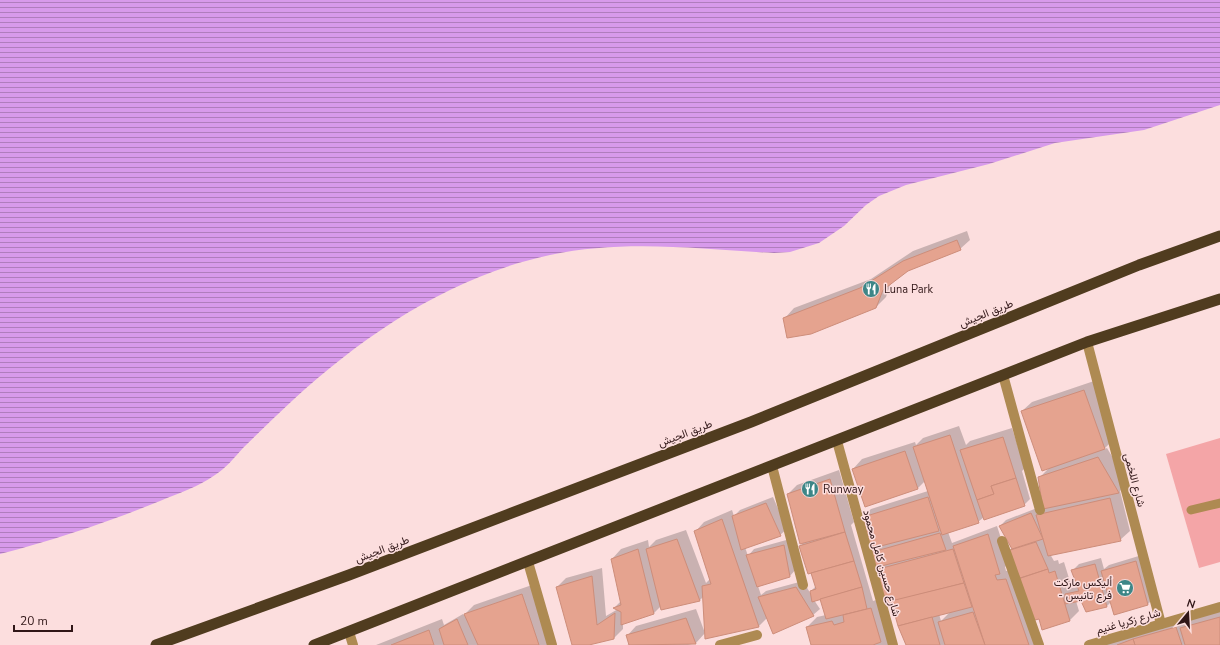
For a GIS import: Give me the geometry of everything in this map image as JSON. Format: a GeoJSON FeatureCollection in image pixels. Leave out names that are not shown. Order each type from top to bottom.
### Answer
{"type":"FeatureCollection","features":[{"type":"Feature","properties":{"kind":"highway","name":"طريق الجيش"},"geometry":{"type":"LineString","coordinates":[[156,645],[348,575],[751,422],[1139,265],[1220,236]]}},
{"type":"Feature","properties":{"kind":"highway"},"geometry":{"type":"LineString","coordinates":[[314,645],[1086,342],[1220,299]]}},
{"type":"Feature","properties":{"kind":"street","name":"شارع اللخمى"},"geometry":{"type":"LineString","coordinates":[[1086,342],[1160,624]]}},
{"type":"Feature","properties":{"kind":"street"},"geometry":{"type":"LineString","coordinates":[[1003,375],[1040,510]]}},
{"type":"Feature","properties":{"kind":"street","name":"شارع حسين كامل محمود"},"geometry":{"type":"LineString","coordinates":[[837,441],[893,645]]}},
{"type":"Feature","properties":{"kind":"street"},"geometry":{"type":"LineString","coordinates":[[772,466],[803,585]]}},
{"type":"Feature","properties":{"kind":"street"},"geometry":{"type":"LineString","coordinates":[[1002,541],[1039,645]]}},
{"type":"Feature","properties":{"kind":"street"},"geometry":{"type":"LineString","coordinates":[[528,562],[552,645]]}},
{"type":"Feature","properties":{"kind":"street","name":"شارع زكريا غنيم"},"geometry":{"type":"LineString","coordinates":[[1089,645],[1220,607]]}},
{"type":"Feature","properties":{"kind":"street"},"geometry":{"type":"LineString","coordinates":[[349,632],[353,645]]}},
{"type":"Feature","properties":{"kind":"street"},"geometry":{"type":"LineString","coordinates":[[720,645],[757,635]]}},
{"type":"Feature","properties":{"kind":"lane"},"geometry":{"type":"LineString","coordinates":[[1191,510],[1220,503]]}},
{"type":"Feature","properties":{"kind":"shaded area"},"geometry":{"type":"Polygon","coordinates":[[[0,0],[1220,0],[1220,105],[1144,130],[1055,143],[989,164],[906,185],[879,196],[866,205],[844,226],[819,243],[790,252],[774,253],[662,246],[606,247],[550,255],[479,277],[445,292],[412,310],[350,352],[293,400],[226,466],[209,479],[140,509],[101,523],[61,537],[0,554],[0,0]]]}},
{"type":"Feature","properties":{"kind":"shaded area"},"geometry":{"type":"Polygon","coordinates":[[[1220,438],[1220,562],[1199,568],[1166,454],[1220,438]]]}},
{"type":"Feature","properties":{"kind":"building","name":"Luna Park"},"geometry":{"type":"Polygon","coordinates":[[[957,240],[961,250],[908,271],[883,290],[876,308],[811,334],[787,338],[783,318],[860,288],[903,261],[957,240]]]}},
{"type":"Feature","properties":{"kind":"building"},"geometry":{"type":"Polygon","coordinates":[[[1084,390],[1105,449],[1042,471],[1021,411],[1084,390]]]}},
{"type":"Feature","properties":{"kind":"building"},"geometry":{"type":"Polygon","coordinates":[[[950,435],[979,523],[942,535],[913,447],[950,435]]]}},
{"type":"Feature","properties":{"kind":"building"},"geometry":{"type":"Polygon","coordinates":[[[1003,437],[1016,478],[991,486],[994,494],[977,500],[960,450],[1003,437]]]}},
{"type":"Feature","properties":{"kind":"building"},"geometry":{"type":"Polygon","coordinates":[[[905,451],[918,489],[865,507],[852,469],[905,451]]]}},
{"type":"Feature","properties":{"kind":"building"},"geometry":{"type":"Polygon","coordinates":[[[1098,457],[1119,493],[1043,509],[1038,477],[1098,457]]]}},
{"type":"Feature","properties":{"kind":"building"},"geometry":{"type":"Polygon","coordinates":[[[1016,478],[1025,506],[984,520],[977,500],[994,494],[991,486],[1016,478]]]}},
{"type":"Feature","properties":{"kind":"building"},"geometry":{"type":"Polygon","coordinates":[[[830,479],[845,532],[800,544],[787,494],[830,479]]]}},
{"type":"Feature","properties":{"kind":"building"},"geometry":{"type":"Polygon","coordinates":[[[928,497],[939,531],[869,549],[860,518],[928,497]]]}},
{"type":"Feature","properties":{"kind":"building"},"geometry":{"type":"Polygon","coordinates":[[[1110,498],[1121,541],[1048,556],[1036,515],[1110,498]]]}},
{"type":"Feature","properties":{"kind":"building"},"geometry":{"type":"Polygon","coordinates":[[[766,503],[781,536],[741,550],[732,516],[766,503]]]}},
{"type":"Feature","properties":{"kind":"building"},"geometry":{"type":"Polygon","coordinates":[[[1031,513],[1043,539],[1012,549],[999,526],[1031,513]]]}},
{"type":"Feature","properties":{"kind":"building"},"geometry":{"type":"Polygon","coordinates":[[[722,519],[759,627],[705,639],[702,586],[711,584],[694,531],[722,519]]]}},
{"type":"Feature","properties":{"kind":"building"},"geometry":{"type":"Polygon","coordinates":[[[845,532],[854,561],[808,574],[799,546],[845,532]]]}},
{"type":"Feature","properties":{"kind":"building"},"geometry":{"type":"Polygon","coordinates":[[[940,533],[946,550],[873,568],[869,553],[940,533]]]}},
{"type":"Feature","properties":{"kind":"building"},"geometry":{"type":"Polygon","coordinates":[[[988,534],[1000,574],[995,575],[997,580],[1006,579],[1029,645],[985,645],[953,546],[988,534]]]}},
{"type":"Feature","properties":{"kind":"building"},"geometry":{"type":"Polygon","coordinates":[[[677,539],[700,601],[661,610],[646,549],[677,539]]]}},
{"type":"Feature","properties":{"kind":"building"},"geometry":{"type":"Polygon","coordinates":[[[1036,542],[1048,569],[1020,578],[1007,551],[1036,542]]]}},
{"type":"Feature","properties":{"kind":"building"},"geometry":{"type":"Polygon","coordinates":[[[784,545],[790,577],[757,587],[746,555],[784,545]]]}},
{"type":"Feature","properties":{"kind":"building"},"geometry":{"type":"Polygon","coordinates":[[[638,549],[654,614],[621,625],[621,612],[613,608],[621,605],[611,559],[638,549]]]}},
{"type":"Feature","properties":{"kind":"building"},"geometry":{"type":"Polygon","coordinates":[[[953,549],[964,583],[886,603],[875,570],[953,549]]]}},
{"type":"Feature","properties":{"kind":"building"},"geometry":{"type":"Polygon","coordinates":[[[854,561],[862,587],[812,602],[810,591],[816,589],[811,573],[854,561]]]}},
{"type":"Feature","properties":{"kind":"building","name":"أليكس ماركت - فرع تانيس"},"geometry":{"type":"Polygon","coordinates":[[[1136,561],[1148,605],[1114,615],[1101,571],[1136,561]]]}},
{"type":"Feature","properties":{"kind":"building"},"geometry":{"type":"Polygon","coordinates":[[[1095,564],[1107,607],[1086,612],[1081,601],[1065,604],[1065,594],[1079,591],[1071,570],[1095,564]]]}},
{"type":"Feature","properties":{"kind":"building"},"geometry":{"type":"Polygon","coordinates":[[[1048,569],[1049,573],[1055,571],[1070,621],[1042,630],[1039,619],[1031,621],[1018,579],[1048,569]]]}},
{"type":"Feature","properties":{"kind":"building"},"geometry":{"type":"Polygon","coordinates":[[[592,576],[597,625],[615,613],[614,639],[589,645],[572,645],[556,587],[592,576]]]}},
{"type":"Feature","properties":{"kind":"building"},"geometry":{"type":"Polygon","coordinates":[[[964,583],[972,607],[898,626],[891,601],[964,583]]]}},
{"type":"Feature","properties":{"kind":"building"},"geometry":{"type":"Polygon","coordinates":[[[796,587],[814,616],[773,634],[758,597],[796,587]]]}},
{"type":"Feature","properties":{"kind":"building"},"geometry":{"type":"Polygon","coordinates":[[[862,587],[867,609],[826,619],[820,599],[862,587]]]}},
{"type":"Feature","properties":{"kind":"building"},"geometry":{"type":"Polygon","coordinates":[[[522,594],[539,645],[478,645],[464,614],[522,594]]]}},
{"type":"Feature","properties":{"kind":"building"},"geometry":{"type":"Polygon","coordinates":[[[871,608],[881,642],[873,645],[811,645],[806,627],[832,621],[834,625],[844,622],[843,615],[871,608]]]}},
{"type":"Feature","properties":{"kind":"building"},"geometry":{"type":"Polygon","coordinates":[[[973,612],[985,645],[945,645],[938,622],[973,612]]]}},
{"type":"Feature","properties":{"kind":"building"},"geometry":{"type":"Polygon","coordinates":[[[932,617],[940,645],[906,645],[898,626],[932,617]]]}},
{"type":"Feature","properties":{"kind":"building"},"geometry":{"type":"Polygon","coordinates":[[[1220,617],[1220,645],[1185,645],[1180,628],[1220,617]]]}},
{"type":"Feature","properties":{"kind":"building"},"geometry":{"type":"Polygon","coordinates":[[[686,618],[696,644],[629,645],[626,635],[686,618]]]}},
{"type":"Feature","properties":{"kind":"building"},"geometry":{"type":"Polygon","coordinates":[[[457,619],[468,645],[444,645],[439,629],[457,619]]]}},
{"type":"Feature","properties":{"kind":"building"},"geometry":{"type":"Polygon","coordinates":[[[1176,627],[1182,645],[1135,645],[1133,639],[1176,627]]]}},
{"type":"Feature","properties":{"kind":"building"},"geometry":{"type":"Polygon","coordinates":[[[429,630],[434,645],[391,645],[429,630]]]}},
{"type":"Feature","properties":{"kind":"building"},"geometry":{"type":"Polygon","coordinates":[[[1133,639],[1135,645],[1117,645],[1133,639]]]}},
{"type":"Feature","properties":{"kind":"place","name":"Luna Park"},"geometry":{"type":"Point","coordinates":[871,289]}},
{"type":"Feature","properties":{"kind":"place","name":"Runway"},"geometry":{"type":"Point","coordinates":[810,489]}},
{"type":"Feature","properties":{"kind":"place","name":"أليكس ماركت - فرع تانيس"},"geometry":{"type":"Point","coordinates":[1125,588]}}]}
